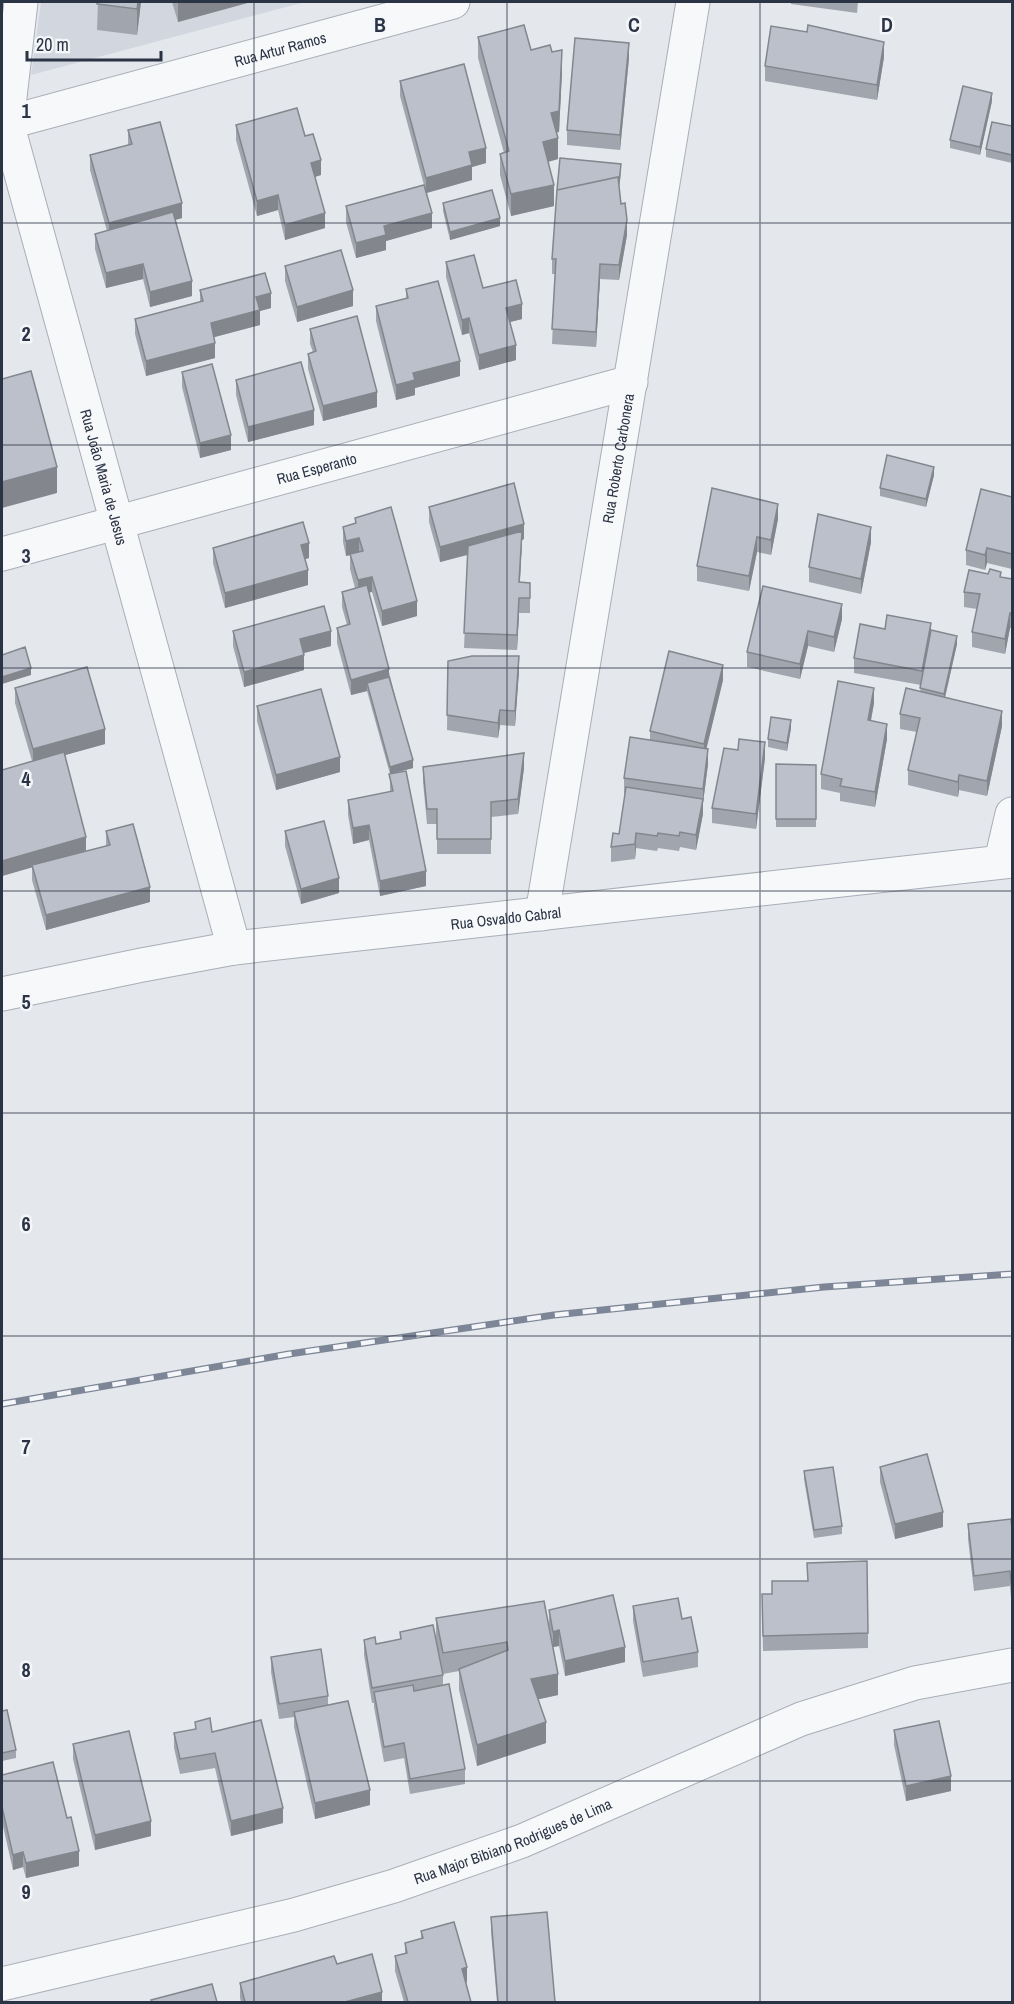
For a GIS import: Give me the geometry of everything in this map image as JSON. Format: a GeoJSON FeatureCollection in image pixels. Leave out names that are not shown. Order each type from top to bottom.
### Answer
{"type":"FeatureCollection","features":[{"type":"Feature","properties":{"kind":"street","name":"Rua João Maria de Jesus"},"geometry":{"type":"LineString","coordinates":[[21,2],[4,123],[234,948]]}},
{"type":"Feature","properties":{"kind":"street","name":"Rua Artur Ramos"},"geometry":{"type":"LineString","coordinates":[[4,123],[453,2]]}},
{"type":"Feature","properties":{"kind":"street","name":"Rua Roberto Carbonera"},"geometry":{"type":"LineString","coordinates":[[542,914],[693,2]]}},
{"type":"Feature","properties":{"kind":"street","name":"Rua Esperanto"},"geometry":{"type":"LineString","coordinates":[[2,554],[631,382]]}},
{"type":"Feature","properties":{"kind":"street"},"geometry":{"type":"LineString","coordinates":[[1007,861],[1012,814]]}},
{"type":"Feature","properties":{"kind":"street","name":"Rua Osvaldo Cabral"},"geometry":{"type":"LineString","coordinates":[[2,994],[234,948],[1007,861]]}},
{"type":"Feature","properties":{"kind":"street","name":"Rua Major Bibiano Rodrigues de Lima"},"geometry":{"type":"LineString","coordinates":[[2,1984],[294,1915],[394,1886],[522,1841],[801,1719],[915,1683],[1012,1665]]}},
{"type":"Feature","properties":{"kind":"shaded area"},"geometry":{"type":"Polygon","coordinates":[[[41,2],[305,2],[31,75],[41,2]]]}},
{"type":"Feature","properties":{"kind":"building"},"geometry":{"type":"Polygon","coordinates":[[[98,2],[138,2],[137,9],[97,4],[98,2]]]}},
{"type":"Feature","properties":{"kind":"building"},"geometry":{"type":"Polygon","coordinates":[[[524,25],[531,50],[550,45],[552,52],[562,50],[559,111],[551,113],[558,138],[543,142],[554,185],[511,194],[500,154],[509,151],[478,37],[524,25]]]}},
{"type":"Feature","properties":{"kind":"building"},"geometry":{"type":"Polygon","coordinates":[[[808,25],[884,42],[877,85],[765,66],[771,26],[807,32],[808,25]]]}},
{"type":"Feature","properties":{"kind":"building"},"geometry":{"type":"Polygon","coordinates":[[[575,38],[629,43],[620,135],[567,130],[575,38]]]}},
{"type":"Feature","properties":{"kind":"building"},"geometry":{"type":"Polygon","coordinates":[[[464,64],[486,148],[469,152],[472,165],[426,178],[400,81],[464,64]]]}},
{"type":"Feature","properties":{"kind":"building"},"geometry":{"type":"Polygon","coordinates":[[[963,86],[992,93],[980,147],[950,140],[963,86]]]}},
{"type":"Feature","properties":{"kind":"building"},"geometry":{"type":"Polygon","coordinates":[[[297,108],[305,136],[313,134],[321,160],[311,163],[325,213],[285,225],[278,195],[257,201],[236,125],[297,108]]]}},
{"type":"Feature","properties":{"kind":"building"},"geometry":{"type":"Polygon","coordinates":[[[160,122],[182,203],[109,223],[90,155],[132,144],[128,130],[160,122]]]}},
{"type":"Feature","properties":{"kind":"building"},"geometry":{"type":"Polygon","coordinates":[[[992,122],[1012,126],[1012,155],[986,149],[992,122]]]}},
{"type":"Feature","properties":{"kind":"building"},"geometry":{"type":"Polygon","coordinates":[[[560,158],[621,164],[619,184],[618,177],[557,190],[560,158]]]}},
{"type":"Feature","properties":{"kind":"building"},"geometry":{"type":"Polygon","coordinates":[[[618,177],[621,204],[625,203],[627,220],[619,265],[600,264],[596,332],[552,329],[556,259],[552,259],[557,190],[618,177]]]}},
{"type":"Feature","properties":{"kind":"building"},"geometry":{"type":"Polygon","coordinates":[[[424,185],[432,213],[384,226],[386,235],[356,243],[346,206],[424,185]]]}},
{"type":"Feature","properties":{"kind":"building"},"geometry":{"type":"Polygon","coordinates":[[[492,190],[500,218],[450,232],[443,203],[492,190]]]}},
{"type":"Feature","properties":{"kind":"building"},"geometry":{"type":"Polygon","coordinates":[[[173,212],[192,281],[150,292],[143,264],[106,273],[95,234],[173,212]]]}},
{"type":"Feature","properties":{"kind":"building"},"geometry":{"type":"Polygon","coordinates":[[[341,250],[353,290],[297,307],[285,266],[341,250]]]}},
{"type":"Feature","properties":{"kind":"building"},"geometry":{"type":"Polygon","coordinates":[[[474,255],[483,288],[516,280],[522,304],[506,308],[516,345],[479,355],[469,318],[462,320],[446,262],[474,255]]]}},
{"type":"Feature","properties":{"kind":"building"},"geometry":{"type":"Polygon","coordinates":[[[265,273],[271,293],[256,297],[260,310],[211,323],[215,343],[146,361],[135,319],[203,301],[200,290],[265,273]]]}},
{"type":"Feature","properties":{"kind":"building"},"geometry":{"type":"Polygon","coordinates":[[[438,281],[460,361],[413,373],[415,380],[396,385],[376,306],[408,298],[406,289],[438,281]]]}},
{"type":"Feature","properties":{"kind":"building"},"geometry":{"type":"Polygon","coordinates":[[[357,316],[377,392],[323,406],[308,354],[316,351],[310,329],[357,316]]]}},
{"type":"Feature","properties":{"kind":"building"},"geometry":{"type":"Polygon","coordinates":[[[301,362],[314,410],[248,427],[236,380],[301,362]]]}},
{"type":"Feature","properties":{"kind":"building"},"geometry":{"type":"Polygon","coordinates":[[[212,364],[231,435],[200,443],[182,372],[212,364]]]}},
{"type":"Feature","properties":{"kind":"building"},"geometry":{"type":"Polygon","coordinates":[[[31,371],[57,467],[2,482],[2,379],[31,371]]]}},
{"type":"Feature","properties":{"kind":"building"},"geometry":{"type":"Polygon","coordinates":[[[887,455],[934,467],[926,499],[880,488],[887,455]]]}},
{"type":"Feature","properties":{"kind":"building"},"geometry":{"type":"Polygon","coordinates":[[[514,483],[524,524],[440,547],[429,507],[514,483]]]}},
{"type":"Feature","properties":{"kind":"building"},"geometry":{"type":"Polygon","coordinates":[[[712,488],[778,504],[771,540],[757,537],[749,576],[697,566],[712,488]]]}},
{"type":"Feature","properties":{"kind":"building"},"geometry":{"type":"Polygon","coordinates":[[[981,489],[1012,497],[1012,554],[987,548],[985,555],[966,550],[981,489]]]}},
{"type":"Feature","properties":{"kind":"building"},"geometry":{"type":"Polygon","coordinates":[[[391,507],[417,601],[382,611],[372,577],[358,580],[350,554],[363,551],[359,538],[346,541],[343,527],[356,523],[355,518],[391,507]]]}},
{"type":"Feature","properties":{"kind":"building"},"geometry":{"type":"Polygon","coordinates":[[[818,514],[871,527],[861,579],[809,567],[818,514]]]}},
{"type":"Feature","properties":{"kind":"building"},"geometry":{"type":"Polygon","coordinates":[[[303,522],[309,543],[301,545],[308,570],[225,593],[213,548],[303,522]]]}},
{"type":"Feature","properties":{"kind":"building"},"geometry":{"type":"Polygon","coordinates":[[[522,531],[519,582],[530,583],[530,598],[519,598],[517,635],[464,633],[468,546],[522,531]]]}},
{"type":"Feature","properties":{"kind":"building"},"geometry":{"type":"Polygon","coordinates":[[[990,569],[1001,572],[1000,577],[1012,579],[1012,613],[1010,613],[1005,639],[972,632],[980,594],[964,592],[969,570],[988,574],[990,569]]]}},
{"type":"Feature","properties":{"kind":"building"},"geometry":{"type":"Polygon","coordinates":[[[367,585],[389,669],[351,680],[337,628],[350,624],[342,592],[367,585]]]}},
{"type":"Feature","properties":{"kind":"building"},"geometry":{"type":"Polygon","coordinates":[[[763,586],[842,604],[834,637],[808,631],[800,664],[747,652],[763,586]]]}},
{"type":"Feature","properties":{"kind":"building"},"geometry":{"type":"Polygon","coordinates":[[[324,606],[331,631],[300,639],[304,655],[244,672],[233,631],[324,606]]]}},
{"type":"Feature","properties":{"kind":"building"},"geometry":{"type":"Polygon","coordinates":[[[887,615],[931,623],[922,671],[854,658],[860,624],[885,629],[887,615]]]}},
{"type":"Feature","properties":{"kind":"building"},"geometry":{"type":"Polygon","coordinates":[[[931,630],[957,636],[944,694],[920,688],[931,630]]]}},
{"type":"Feature","properties":{"kind":"building"},"geometry":{"type":"Polygon","coordinates":[[[25,647],[31,668],[2,677],[2,655],[25,647]]]}},
{"type":"Feature","properties":{"kind":"building"},"geometry":{"type":"Polygon","coordinates":[[[669,651],[723,665],[704,744],[650,731],[669,651]]]}},
{"type":"Feature","properties":{"kind":"building"},"geometry":{"type":"Polygon","coordinates":[[[472,656],[519,656],[515,711],[500,710],[498,723],[447,715],[448,661],[472,656]]]}},
{"type":"Feature","properties":{"kind":"building"},"geometry":{"type":"Polygon","coordinates":[[[87,667],[105,729],[33,749],[15,688],[87,667]]]}},
{"type":"Feature","properties":{"kind":"building"},"geometry":{"type":"Polygon","coordinates":[[[389,677],[413,760],[390,767],[367,683],[389,677]]]}},
{"type":"Feature","properties":{"kind":"building"},"geometry":{"type":"Polygon","coordinates":[[[838,681],[874,688],[868,720],[887,724],[875,792],[840,786],[842,779],[821,774],[838,681]]]}},
{"type":"Feature","properties":{"kind":"building"},"geometry":{"type":"Polygon","coordinates":[[[906,688],[1002,711],[987,781],[959,775],[958,782],[908,770],[920,718],[900,714],[906,688]]]}},
{"type":"Feature","properties":{"kind":"building"},"geometry":{"type":"Polygon","coordinates":[[[321,689],[340,757],[276,775],[257,706],[321,689]]]}},
{"type":"Feature","properties":{"kind":"building"},"geometry":{"type":"Polygon","coordinates":[[[771,717],[791,720],[787,743],[768,739],[771,717]]]}},
{"type":"Feature","properties":{"kind":"building"},"geometry":{"type":"Polygon","coordinates":[[[630,737],[708,749],[703,789],[624,778],[630,737]]]}},
{"type":"Feature","properties":{"kind":"building"},"geometry":{"type":"Polygon","coordinates":[[[739,739],[765,742],[756,814],[712,808],[724,748],[738,750],[739,739]]]}},
{"type":"Feature","properties":{"kind":"building"},"geometry":{"type":"Polygon","coordinates":[[[64,752],[86,837],[2,861],[2,770],[64,752]]]}},
{"type":"Feature","properties":{"kind":"building"},"geometry":{"type":"Polygon","coordinates":[[[524,753],[518,799],[491,802],[491,839],[437,839],[437,809],[427,809],[423,767],[524,753]]]}},
{"type":"Feature","properties":{"kind":"building"},"geometry":{"type":"Polygon","coordinates":[[[776,764],[816,765],[816,819],[776,819],[776,764]]]}},
{"type":"Feature","properties":{"kind":"building"},"geometry":{"type":"Polygon","coordinates":[[[406,771],[426,871],[380,881],[369,825],[353,828],[348,800],[393,791],[389,774],[406,771]]]}},
{"type":"Feature","properties":{"kind":"building"},"geometry":{"type":"Polygon","coordinates":[[[626,787],[703,799],[696,835],[680,832],[679,836],[636,833],[635,844],[611,847],[613,833],[619,834],[626,787]]]}},
{"type":"Feature","properties":{"kind":"building"},"geometry":{"type":"Polygon","coordinates":[[[324,821],[339,878],[301,889],[285,831],[324,821]]]}},
{"type":"Feature","properties":{"kind":"building"},"geometry":{"type":"Polygon","coordinates":[[[133,824],[150,887],[46,915],[32,865],[110,845],[106,831],[133,824]]]}},
{"type":"Feature","properties":{"kind":"building"},"geometry":{"type":"Polygon","coordinates":[[[927,1454],[943,1512],[895,1524],[880,1467],[927,1454]]]}},
{"type":"Feature","properties":{"kind":"building"},"geometry":{"type":"Polygon","coordinates":[[[833,1467],[842,1526],[814,1530],[804,1471],[833,1467]]]}},
{"type":"Feature","properties":{"kind":"building"},"geometry":{"type":"Polygon","coordinates":[[[1011,1519],[1012,1581],[1010,1571],[974,1576],[968,1524],[1011,1519]]]}},
{"type":"Feature","properties":{"kind":"building"},"geometry":{"type":"Polygon","coordinates":[[[867,1561],[868,1633],[763,1636],[762,1594],[772,1594],[772,1581],[808,1581],[807,1563],[867,1561]]]}},
{"type":"Feature","properties":{"kind":"building"},"geometry":{"type":"Polygon","coordinates":[[[613,1595],[625,1647],[565,1661],[559,1630],[553,1632],[549,1610],[613,1595]]]}},
{"type":"Feature","properties":{"kind":"building"},"geometry":{"type":"Polygon","coordinates":[[[678,1598],[682,1619],[691,1617],[698,1652],[643,1662],[633,1606],[678,1598]]]}},
{"type":"Feature","properties":{"kind":"building"},"geometry":{"type":"Polygon","coordinates":[[[544,1601],[558,1674],[531,1679],[546,1722],[477,1745],[459,1669],[508,1650],[507,1642],[443,1653],[436,1618],[544,1601]]]}},
{"type":"Feature","properties":{"kind":"building"},"geometry":{"type":"Polygon","coordinates":[[[433,1625],[443,1675],[372,1688],[364,1640],[375,1637],[376,1644],[401,1639],[400,1632],[433,1625]]]}},
{"type":"Feature","properties":{"kind":"building"},"geometry":{"type":"Polygon","coordinates":[[[321,1649],[328,1696],[279,1704],[271,1657],[321,1649]]]}},
{"type":"Feature","properties":{"kind":"building"},"geometry":{"type":"Polygon","coordinates":[[[449,1684],[465,1769],[410,1779],[404,1743],[384,1747],[374,1692],[413,1685],[414,1691],[449,1684]]]}},
{"type":"Feature","properties":{"kind":"building"},"geometry":{"type":"Polygon","coordinates":[[[348,1701],[370,1790],[315,1803],[294,1712],[348,1701]]]}},
{"type":"Feature","properties":{"kind":"building"},"geometry":{"type":"Polygon","coordinates":[[[7,1710],[16,1750],[2,1753],[2,1711],[7,1710]]]}},
{"type":"Feature","properties":{"kind":"building"},"geometry":{"type":"Polygon","coordinates":[[[210,1718],[212,1732],[261,1720],[283,1808],[231,1821],[215,1753],[180,1759],[174,1733],[196,1729],[195,1722],[210,1718]]]}},
{"type":"Feature","properties":{"kind":"building"},"geometry":{"type":"Polygon","coordinates":[[[939,1721],[951,1776],[906,1786],[894,1730],[939,1721]]]}},
{"type":"Feature","properties":{"kind":"building"},"geometry":{"type":"Polygon","coordinates":[[[129,1731],[151,1821],[95,1835],[73,1744],[129,1731]]]}},
{"type":"Feature","properties":{"kind":"building"},"geometry":{"type":"Polygon","coordinates":[[[53,1762],[67,1818],[71,1817],[79,1851],[26,1863],[23,1852],[13,1855],[2,1807],[2,1775],[53,1762]]]}},
{"type":"Feature","properties":{"kind":"building"},"geometry":{"type":"Polygon","coordinates":[[[547,1912],[555,2002],[498,2002],[491,1917],[547,1912]]]}},
{"type":"Feature","properties":{"kind":"building"},"geometry":{"type":"Polygon","coordinates":[[[454,1922],[467,1967],[462,1969],[471,2002],[408,2002],[395,1956],[407,1953],[405,1943],[423,1938],[421,1931],[454,1922]]]}},
{"type":"Feature","properties":{"kind":"building"},"geometry":{"type":"Polygon","coordinates":[[[372,1954],[382,1992],[345,2002],[245,2002],[240,1983],[334,1956],[337,1964],[372,1954]]]}},
{"type":"Feature","properties":{"kind":"building"},"geometry":{"type":"Polygon","coordinates":[[[212,1984],[217,2002],[152,2002],[151,2000],[212,1984]]]}},
{"type":"Feature","properties":{"kind":"railway"},"geometry":{"type":"LineString","coordinates":[[2,1404],[289,1354],[554,1315],[824,1287],[1012,1274]]}}]}
